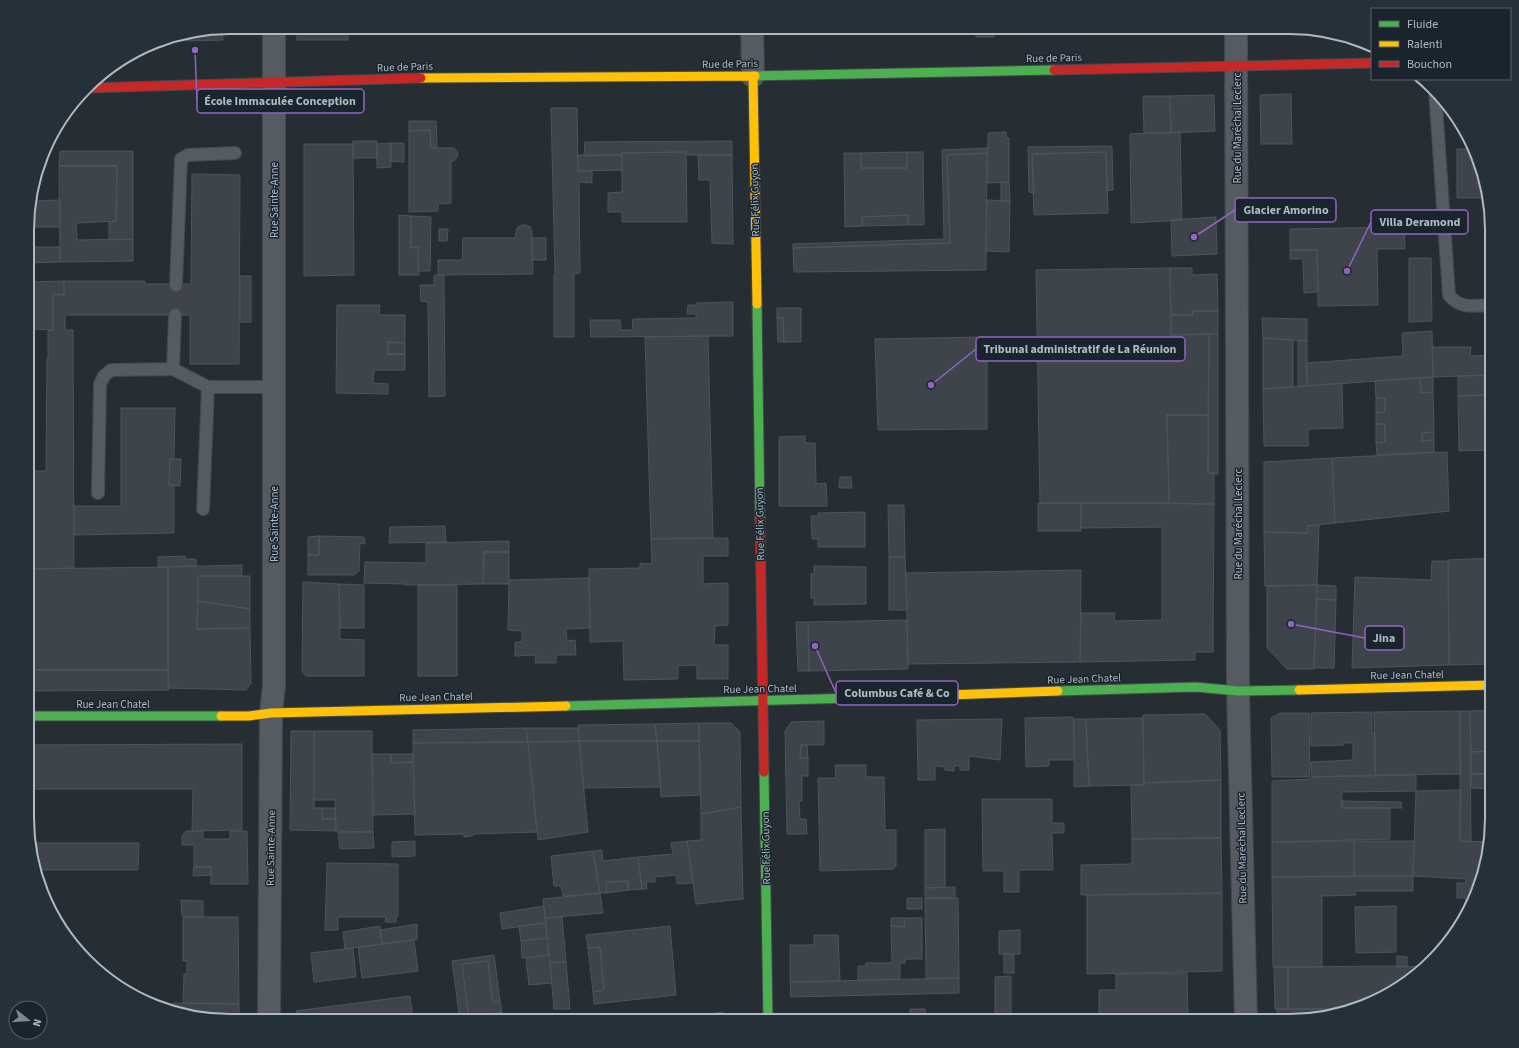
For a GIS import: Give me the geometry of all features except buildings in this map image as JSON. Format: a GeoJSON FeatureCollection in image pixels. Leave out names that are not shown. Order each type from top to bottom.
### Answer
{"type":"FeatureCollection","features":[{"type":"Feature","properties":{"kind":"street","name":"Rue Sainte-Anne"},"geometry":{"type":"LineString","coordinates":[[269,1014],[271,713],[274,685],[274,34]]}},
{"type":"Feature","properties":{"kind":"street","name":"Rue Félix Guyon"},"geometry":{"type":"LineString","coordinates":[[752,34],[768,1014]]}},
{"type":"Feature","properties":{"kind":"street","name":"Rue du Maréchal Leclerc"},"geometry":{"type":"LineString","coordinates":[[1236,34],[1238,691],[1246,1014]]}},
{"type":"Feature","properties":{"kind":"street","name":"Rue de Paris"},"geometry":{"type":"LineString","coordinates":[[95,88],[466,77],[753,76],[1371,63]]}},
{"type":"Feature","properties":{"kind":"street","name":"Rue Jean Chatel"},"geometry":{"type":"LineString","coordinates":[[34,716],[249,716],[271,713],[763,701],[1196,687],[1238,691],[1485,684]]}},
{"type":"Feature","properties":{"kind":"lane"},"geometry":{"type":"LineString","coordinates":[[1436,101],[1449,295],[1456,303],[1462,305],[1485,305]]}},
{"type":"Feature","properties":{"kind":"lane"},"geometry":{"type":"LineString","coordinates":[[176,285],[181,158],[188,155],[235,153]]}},
{"type":"Feature","properties":{"kind":"lane"},"geometry":{"type":"LineString","coordinates":[[173,369],[175,315]]}},
{"type":"Feature","properties":{"kind":"lane"},"geometry":{"type":"LineString","coordinates":[[98,493],[100,384],[104,376],[111,370],[173,369],[208,388],[273,387]]}},
{"type":"Feature","properties":{"kind":"lane"},"geometry":{"type":"LineString","coordinates":[[203,509],[208,388]]}},
{"type":"Feature","properties":{"kind":"traffic: fast"},"geometry":{"type":"LineString","coordinates":[[755,76],[1054,70]]}},
{"type":"Feature","properties":{"kind":"traffic: fast"},"geometry":{"type":"LineString","coordinates":[[757,304],[760,519]]}},
{"type":"Feature","properties":{"kind":"traffic: fast"},"geometry":{"type":"LineString","coordinates":[[1058,691],[1196,687],[1238,691],[1299,690]]}},
{"type":"Feature","properties":{"kind":"traffic: fast"},"geometry":{"type":"LineString","coordinates":[[566,706],[892,697]]}},
{"type":"Feature","properties":{"kind":"traffic: fast"},"geometry":{"type":"LineString","coordinates":[[34,716],[221,716]]}},
{"type":"Feature","properties":{"kind":"traffic: fast"},"geometry":{"type":"LineString","coordinates":[[764,772],[768,1014]]}},
{"type":"Feature","properties":{"kind":"traffic: slow"},"geometry":{"type":"LineString","coordinates":[[753,76],[757,304]]}},
{"type":"Feature","properties":{"kind":"traffic: slow"},"geometry":{"type":"LineString","coordinates":[[421,78],[755,76]]}},
{"type":"Feature","properties":{"kind":"traffic: slow"},"geometry":{"type":"LineString","coordinates":[[1299,690],[1485,685]]}},
{"type":"Feature","properties":{"kind":"traffic: slow"},"geometry":{"type":"LineString","coordinates":[[892,697],[1058,691]]}},
{"type":"Feature","properties":{"kind":"traffic: slow"},"geometry":{"type":"LineString","coordinates":[[221,716],[249,716],[271,713],[566,706]]}},
{"type":"Feature","properties":{"kind":"traffic: jam"},"geometry":{"type":"LineString","coordinates":[[1054,70],[1371,63]]}},
{"type":"Feature","properties":{"kind":"traffic: jam"},"geometry":{"type":"LineString","coordinates":[[95,88],[421,78]]}},
{"type":"Feature","properties":{"kind":"traffic: jam"},"geometry":{"type":"LineString","coordinates":[[760,519],[764,772]]}},
{"type":"Feature","properties":{"kind":"place","name":"École Immaculée Conception"},"geometry":{"type":"Point","coordinates":[195,50]}},
{"type":"Feature","properties":{"kind":"place","name":"Glacier Amorino"},"geometry":{"type":"Point","coordinates":[1194,237]}},
{"type":"Feature","properties":{"kind":"place","name":"Villa Deramond"},"geometry":{"type":"Point","coordinates":[1347,271]}},
{"type":"Feature","properties":{"kind":"place","name":"Tribunal administratif de La Réunion"},"geometry":{"type":"Point","coordinates":[931,385]}},
{"type":"Feature","properties":{"kind":"place","name":"Jina"},"geometry":{"type":"Point","coordinates":[1291,624]}},
{"type":"Feature","properties":{"kind":"place","name":"Columbus Café & Co"},"geometry":{"type":"Point","coordinates":[815,646]}}]}
